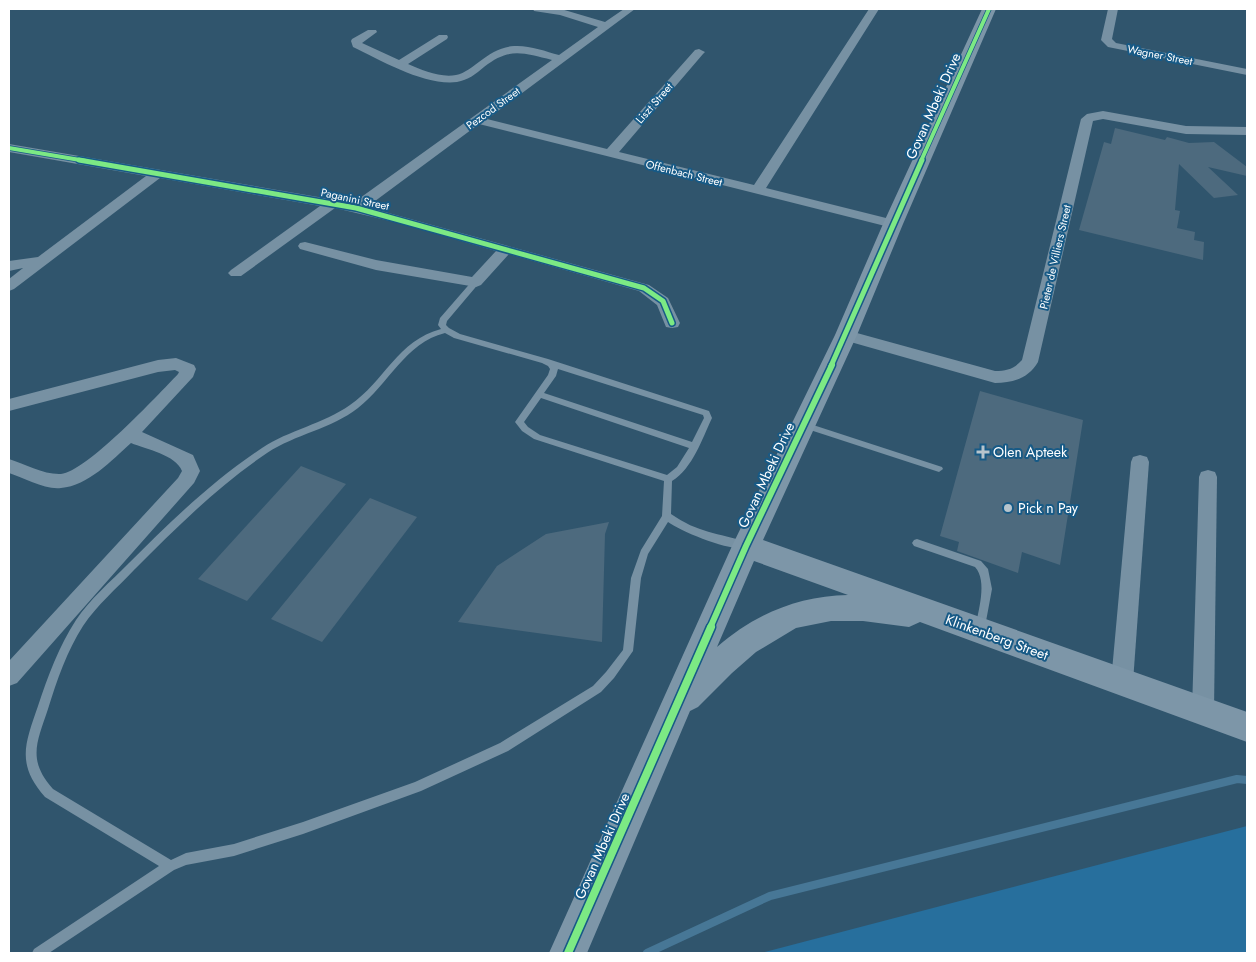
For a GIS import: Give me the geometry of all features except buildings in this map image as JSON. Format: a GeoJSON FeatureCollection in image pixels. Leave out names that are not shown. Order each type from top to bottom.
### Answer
{"type":"FeatureCollection","features":[{"type":"Feature","properties":{"kind":"street"},"geometry":{"type":"LineString","coordinates":[[538,9],[563,10],[606,26]]}},
{"type":"Feature","properties":{"kind":"street","name":"Pezcod Street"},"geometry":{"type":"LineString","coordinates":[[356,208],[630,9]]}},
{"type":"Feature","properties":{"kind":"street"},"geometry":{"type":"LineString","coordinates":[[757,191],[874,9]]}},
{"type":"Feature","properties":{"kind":"street","name":"Govan Mbeki Drive"},"geometry":{"type":"LineString","coordinates":[[568,953],[746,546],[846,335],[893,224],[989,9]]}},
{"type":"Feature","properties":{"kind":"street","name":"Wagner Street"},"geometry":{"type":"LineString","coordinates":[[1113,9],[1106,40],[1112,45],[1247,72]]}},
{"type":"Feature","properties":{"kind":"street"},"geometry":{"type":"LineString","coordinates":[[372,32],[356,41],[357,45],[398,65],[451,79],[463,77],[500,52],[511,49],[560,59]]}},
{"type":"Feature","properties":{"kind":"street"},"geometry":{"type":"LineString","coordinates":[[398,65],[442,37]]}},
{"type":"Feature","properties":{"kind":"street","name":"Liszt Street"},"geometry":{"type":"LineString","coordinates":[[610,154],[699,52]]}},
{"type":"Feature","properties":{"kind":"street","name":"Pieter de Villiers Street"},"geometry":{"type":"LineString","coordinates":[[846,335],[988,375],[1006,377],[1023,372],[1030,362],[1087,119],[1103,115],[1181,130],[1247,131]]}},
{"type":"Feature","properties":{"kind":"street","name":"Offenbach Street"},"geometry":{"type":"LineString","coordinates":[[476,120],[893,224]]}},
{"type":"Feature","properties":{"kind":"street","name":"Paganini Street"},"geometry":{"type":"LineString","coordinates":[[9,148],[356,208],[408,221],[644,288],[656,294],[666,303],[672,323]]}},
{"type":"Feature","properties":{"kind":"street"},"geometry":{"type":"LineString","coordinates":[[9,286],[157,174]]}},
{"type":"Feature","properties":{"kind":"street"},"geometry":{"type":"LineString","coordinates":[[236,273],[332,204]]}},
{"type":"Feature","properties":{"kind":"street"},"geometry":{"type":"LineString","coordinates":[[305,246],[376,264],[476,282],[506,249]]}},
{"type":"Feature","properties":{"kind":"street"},"geometry":{"type":"LineString","coordinates":[[9,266],[42,260]]}},
{"type":"Feature","properties":{"kind":"street"},"geometry":{"type":"LineString","coordinates":[[9,405],[158,366],[176,364],[188,369],[185,378],[128,434],[82,473],[61,481],[9,466]]}},
{"type":"Feature","properties":{"kind":"street"},"geometry":{"type":"LineString","coordinates":[[9,676],[185,483],[191,471],[188,460],[128,434]]}},
{"type":"Feature","properties":{"kind":"street"},"geometry":{"type":"LineString","coordinates":[[1122,682],[1140,462]]}},
{"type":"Feature","properties":{"kind":"street"},"geometry":{"type":"LineString","coordinates":[[1203,711],[1208,477]]}},
{"type":"Feature","properties":{"kind":"street","name":"Klinkenberg Street"},"geometry":{"type":"LineString","coordinates":[[746,546],[1247,727]]}},
{"type":"Feature","properties":{"kind":"street"},"geometry":{"type":"LineString","coordinates":[[676,708],[728,656],[758,634],[787,618],[818,610],[856,609],[896,612],[967,626]]}},
{"type":"Feature","properties":{"kind":"lane"},"geometry":{"type":"LineString","coordinates":[[476,282],[443,320],[442,325],[446,330],[456,336],[551,364],[706,414],[708,418],[694,446],[675,476],[668,479],[537,437],[525,429],[519,422],[552,376],[554,369],[551,364]]}},
{"type":"Feature","properties":{"kind":"lane"},"geometry":{"type":"LineString","coordinates":[[170,866],[49,793],[40,784],[32,771],[31,742],[44,703],[75,630],[98,600],[165,533],[223,482],[264,450],[285,439],[320,426],[354,407],[367,396],[395,364],[420,340],[436,331],[446,330]]}},
{"type":"Feature","properties":{"kind":"lane"},"geometry":{"type":"LineString","coordinates":[[540,394],[694,446]]}},
{"type":"Feature","properties":{"kind":"lane"},"geometry":{"type":"LineString","coordinates":[[804,425],[939,469]]}},
{"type":"Feature","properties":{"kind":"lane"},"geometry":{"type":"LineString","coordinates":[[38,953],[170,866],[186,859],[234,850],[303,828],[417,787],[504,747],[597,689],[610,676],[628,651],[639,570],[644,553],[667,516],[665,502],[669,487],[668,479]]}},
{"type":"Feature","properties":{"kind":"lane"},"geometry":{"type":"LineString","coordinates":[[667,516],[676,523],[714,540],[746,546]]}},
{"type":"Feature","properties":{"kind":"lane"},"geometry":{"type":"LineString","coordinates":[[917,543],[978,564],[983,569],[987,589],[967,626]]}},
{"type":"Feature","properties":{"kind":"shaded area"},"geometry":{"type":"Polygon","coordinates":[[[1247,826],[1247,953],[761,953],[1247,826]]]}},
{"type":"Feature","properties":{"kind":"waterway"},"geometry":{"type":"LineString","coordinates":[[647,953],[770,896],[1237,779],[1247,780]]}},
{"type":"Feature","properties":{"kind":"cycle path"},"geometry":{"type":"LineString","coordinates":[[568,953],[746,546],[846,335],[893,224],[989,9]]}},
{"type":"Feature","properties":{"kind":"cycle path"},"geometry":{"type":"LineString","coordinates":[[9,148],[356,208],[408,221],[644,288],[656,294],[663,301],[672,323]]}},
{"type":"Feature","properties":{"kind":"place","name":"Olen Apteek"},"geometry":{"type":"Point","coordinates":[983,452]}},
{"type":"Feature","properties":{"kind":"place","name":"Pick n Pay"},"geometry":{"type":"Point","coordinates":[1008,508]}}]}
